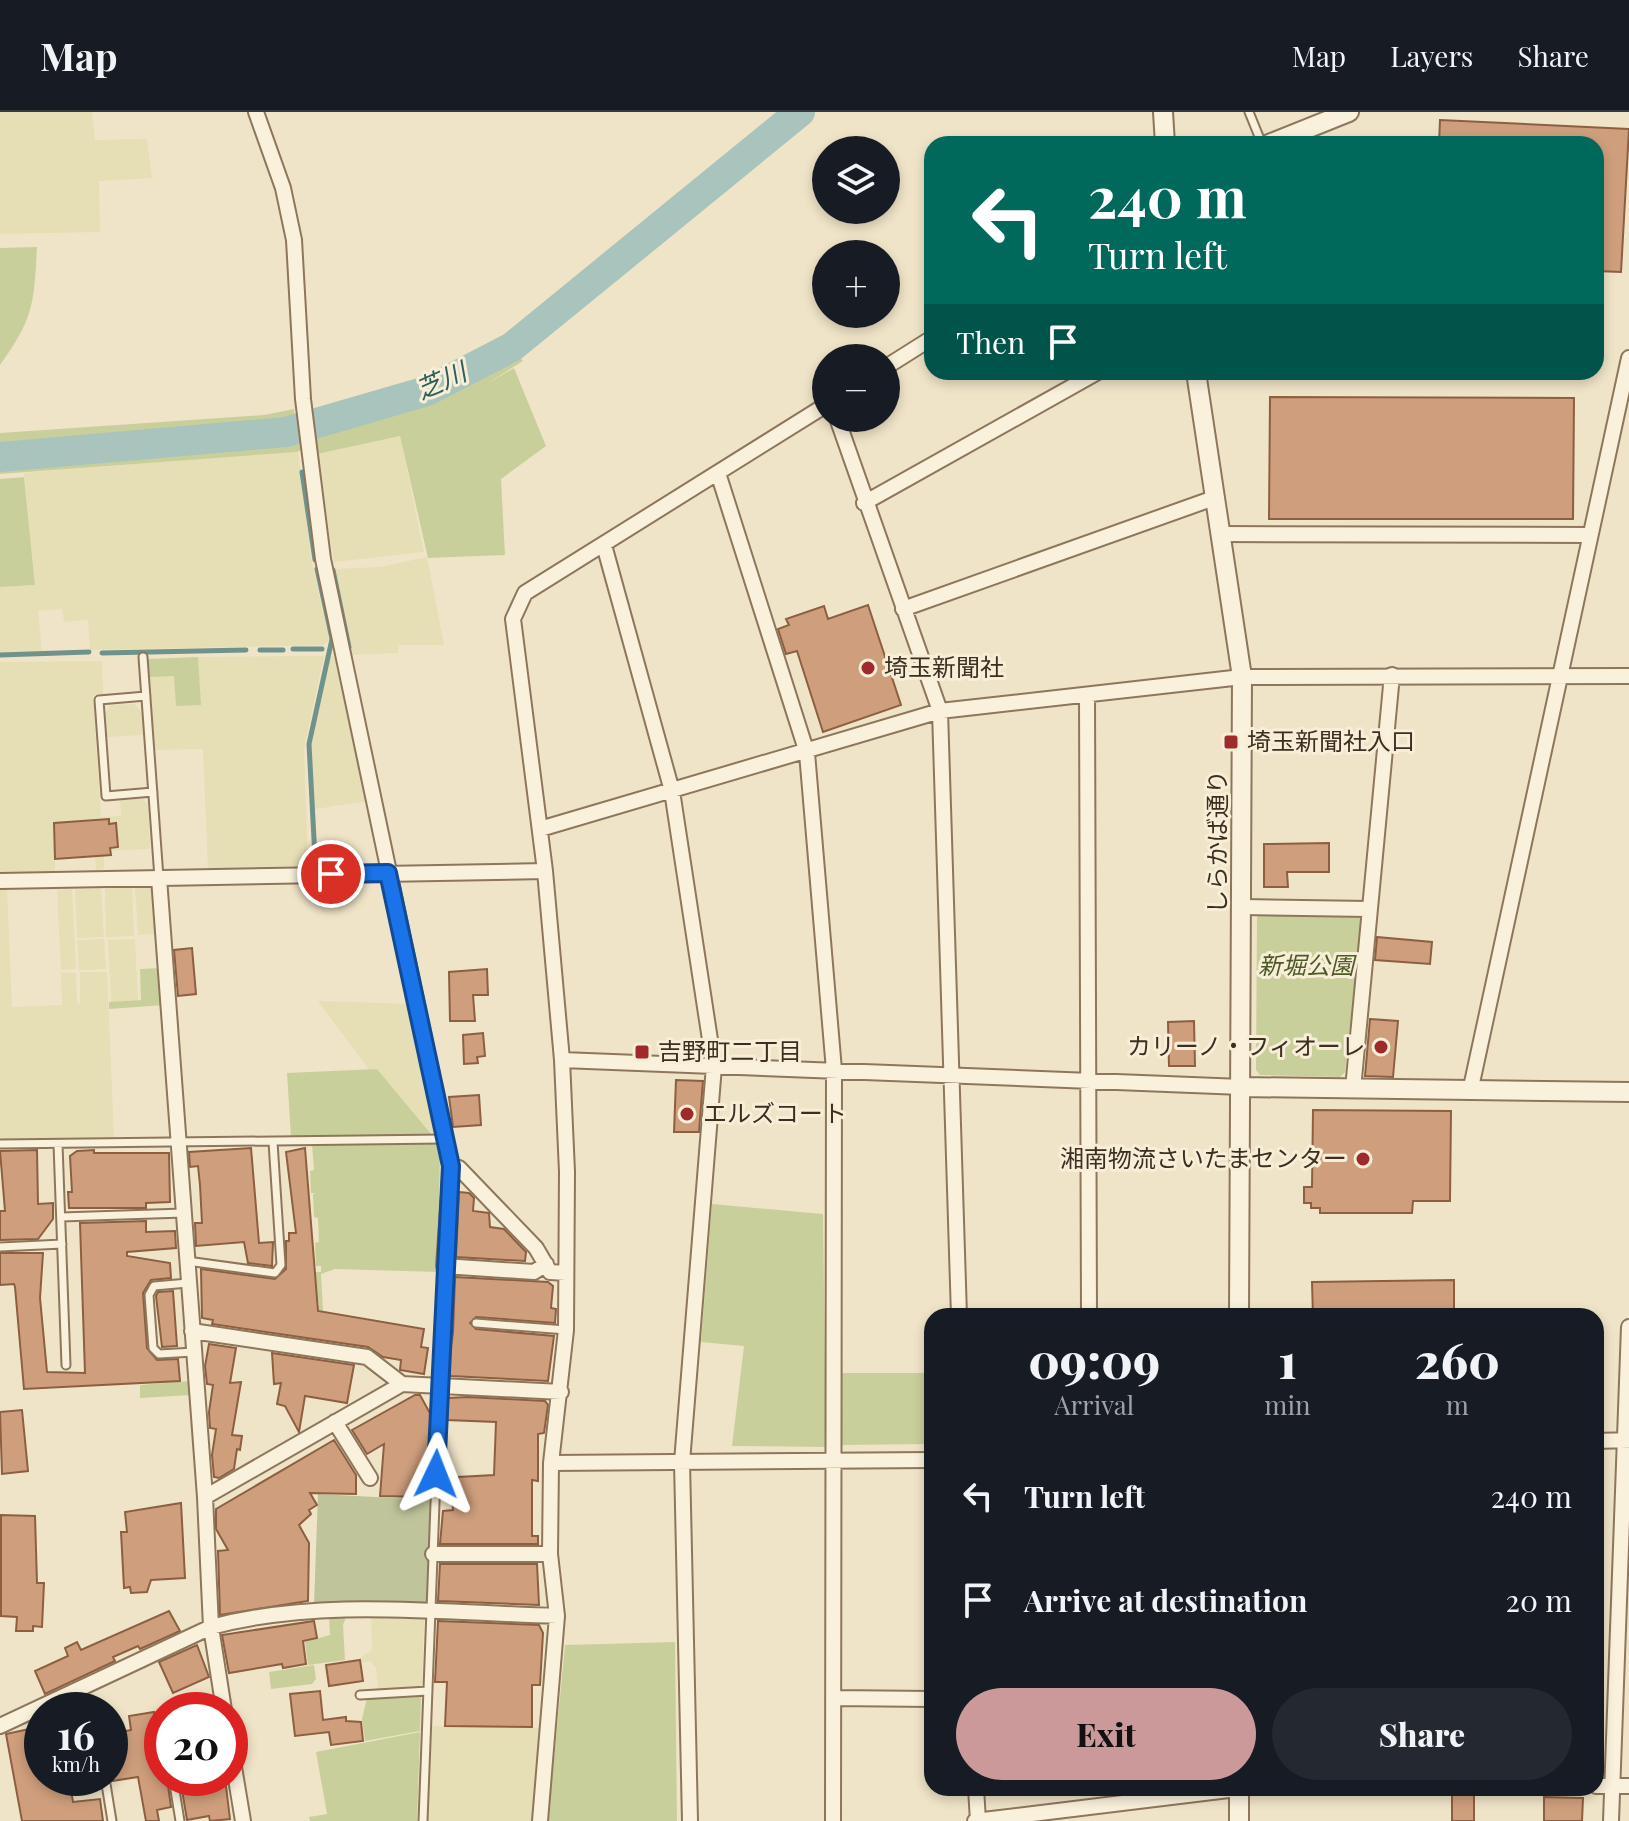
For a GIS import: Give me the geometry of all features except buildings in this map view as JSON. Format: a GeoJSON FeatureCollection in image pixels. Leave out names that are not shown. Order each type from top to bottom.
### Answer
{"type":"FeatureCollection","features":[{"type":"Feature","properties":{"kind":"street"},"geometry":{"type":"LineString","coordinates":[[256,112],[283,188],[294,240],[303,399],[323,559],[451,1166],[444,1266],[534,1272],[546,1264]]}},
{"type":"Feature","properties":{"kind":"street"},"geometry":{"type":"LineString","coordinates":[[1163,112],[1164,136]]}},
{"type":"Feature","properties":{"kind":"street"},"geometry":{"type":"LineString","coordinates":[[1289,136],[1349,112]]}},
{"type":"Feature","properties":{"kind":"street"},"geometry":{"type":"LineString","coordinates":[[900,358],[924,343]]}},
{"type":"Feature","properties":{"kind":"street"},"geometry":{"type":"LineString","coordinates":[[1470,1092],[1629,358]]}},
{"type":"Feature","properties":{"kind":"street"},"geometry":{"type":"LineString","coordinates":[[864,503],[1084,380]]}},
{"type":"Feature","properties":{"kind":"street","name":"しらかば通り"},"geometry":{"type":"LineString","coordinates":[[1197,380],[1242,677],[1239,1308]]}},
{"type":"Feature","properties":{"kind":"street"},"geometry":{"type":"LineString","coordinates":[[540,1821],[557,1616],[550,1554],[551,1463],[566,1330],[567,1172],[562,1060],[545,871],[513,619],[525,593],[812,414]]}},
{"type":"Feature","properties":{"kind":"street"},"geometry":{"type":"LineString","coordinates":[[841,432],[940,711],[959,1308]]}},
{"type":"Feature","properties":{"kind":"street"},"geometry":{"type":"LineString","coordinates":[[718,473],[807,753],[834,1070],[831,1460],[833,1821]]}},
{"type":"Feature","properties":{"kind":"street"},"geometry":{"type":"LineString","coordinates":[[903,609],[1214,498]]}},
{"type":"Feature","properties":{"kind":"street"},"geometry":{"type":"LineString","coordinates":[[1219,534],[1590,535]]}},
{"type":"Feature","properties":{"kind":"street"},"geometry":{"type":"LineString","coordinates":[[604,545],[672,791],[714,1066],[682,1462],[690,1821]]}},
{"type":"Feature","properties":{"kind":"street"},"geometry":{"type":"LineString","coordinates":[[1353,1089],[1392,675]]}},
{"type":"Feature","properties":{"kind":"street"},"geometry":{"type":"LineString","coordinates":[[540,829],[807,753],[940,711],[1242,677],[1629,676]]}},
{"type":"Feature","properties":{"kind":"street"},"geometry":{"type":"LineString","coordinates":[[1087,695],[1089,1308]]}},
{"type":"Feature","properties":{"kind":"street"},"geometry":{"type":"LineString","coordinates":[[0,881],[545,871]]}},
{"type":"Feature","properties":{"kind":"street"},"geometry":{"type":"LineString","coordinates":[[159,878],[205,1497],[211,1627],[221,1692]]}},
{"type":"Feature","properties":{"kind":"street"},"geometry":{"type":"LineString","coordinates":[[1242,907],[1369,909]]}},
{"type":"Feature","properties":{"kind":"street"},"geometry":{"type":"LineString","coordinates":[[562,1060],[1242,1087],[1629,1092]]}},
{"type":"Feature","properties":{"kind":"street"},"geometry":{"type":"LineString","coordinates":[[451,1166],[459,1168],[536,1248],[550,1272],[566,1273]]}},
{"type":"Feature","properties":{"kind":"street"},"geometry":{"type":"LineString","coordinates":[[1611,1821],[1622,1786],[1629,1327]]}},
{"type":"Feature","properties":{"kind":"street"},"geometry":{"type":"LineString","coordinates":[[192,1331],[367,1357],[402,1384]]}},
{"type":"Feature","properties":{"kind":"street"},"geometry":{"type":"LineString","coordinates":[[205,1497],[402,1384],[561,1392]]}},
{"type":"Feature","properties":{"kind":"street"},"geometry":{"type":"LineString","coordinates":[[335,1422],[370,1478]]}},
{"type":"Feature","properties":{"kind":"street"},"geometry":{"type":"LineString","coordinates":[[1604,1441],[1627,1440]]}},
{"type":"Feature","properties":{"kind":"street"},"geometry":{"type":"LineString","coordinates":[[551,1463],[924,1460]]}},
{"type":"Feature","properties":{"kind":"street"},"geometry":{"type":"LineString","coordinates":[[433,1554],[550,1554]]}},
{"type":"Feature","properties":{"kind":"street"},"geometry":{"type":"LineString","coordinates":[[0,1726],[211,1627],[311,1609],[557,1616]]}},
{"type":"Feature","properties":{"kind":"street"},"geometry":{"type":"LineString","coordinates":[[834,1698],[924,1699]]}},
{"type":"Feature","properties":{"kind":"street"},"geometry":{"type":"LineString","coordinates":[[239,1796],[243,1821]]}},
{"type":"Feature","properties":{"kind":"street"},"geometry":{"type":"LineString","coordinates":[[976,1796],[976,1821],[1170,1796]]}},
{"type":"Feature","properties":{"kind":"street"},"geometry":{"type":"LineString","coordinates":[[1100,1796],[1100,1804]]}},
{"type":"Feature","properties":{"kind":"street"},"geometry":{"type":"LineString","coordinates":[[1239,1796],[1239,1821]]}},
{"type":"Feature","properties":{"kind":"lane"},"geometry":{"type":"LineString","coordinates":[[1249,112],[1259,136]]}},
{"type":"Feature","properties":{"kind":"lane"},"geometry":{"type":"LineString","coordinates":[[143,657],[159,878]]}},
{"type":"Feature","properties":{"kind":"lane"},"geometry":{"type":"LineString","coordinates":[[146,696],[99,700],[106,796],[153,792]]}},
{"type":"Feature","properties":{"kind":"lane"},"geometry":{"type":"LineString","coordinates":[[0,1144],[443,1139]]}},
{"type":"Feature","properties":{"kind":"lane"},"geometry":{"type":"LineString","coordinates":[[187,1261],[275,1273],[281,1265],[273,1142]]}},
{"type":"Feature","properties":{"kind":"lane"},"geometry":{"type":"LineString","coordinates":[[58,1144],[66,1365]]}},
{"type":"Feature","properties":{"kind":"lane"},"geometry":{"type":"LineString","coordinates":[[61,1217],[184,1213]]}},
{"type":"Feature","properties":{"kind":"lane"},"geometry":{"type":"LineString","coordinates":[[0,1247],[62,1244]]}},
{"type":"Feature","properties":{"kind":"lane"},"geometry":{"type":"LineString","coordinates":[[423,1821],[444,1266]]}},
{"type":"Feature","properties":{"kind":"lane"},"geometry":{"type":"LineString","coordinates":[[188,1283],[154,1286],[149,1295],[153,1348],[159,1354],[194,1352]]}},
{"type":"Feature","properties":{"kind":"lane"},"geometry":{"type":"LineString","coordinates":[[476,1323],[566,1330]]}},
{"type":"Feature","properties":{"kind":"lane"},"geometry":{"type":"LineString","coordinates":[[360,1695],[428,1691]]}},
{"type":"Feature","properties":{"kind":"lane"},"geometry":{"type":"LineString","coordinates":[[108,1796],[112,1821]]}},
{"type":"Feature","properties":{"kind":"lane"},"geometry":{"type":"LineString","coordinates":[[176,1796],[180,1821]]}},
{"type":"Feature","properties":{"kind":"shaded area"},"geometry":{"type":"Polygon","coordinates":[[[0,112],[92,112],[95,140],[147,139],[152,178],[99,181],[100,232],[0,234],[0,112]]]}},
{"type":"Feature","properties":{"kind":"shaded area"},"geometry":{"type":"Polygon","coordinates":[[[400,436],[424,552],[334,562],[317,454],[400,436]]]}},
{"type":"Feature","properties":{"kind":"shaded area"},"geometry":{"type":"Polygon","coordinates":[[[298,451],[311,558],[329,640],[324,645],[90,650],[88,620],[64,622],[62,609],[38,611],[42,652],[0,653],[0,587],[35,585],[24,473],[298,451]]]}},
{"type":"Feature","properties":{"kind":"shaded area"},"geometry":{"type":"Polygon","coordinates":[[[427,557],[444,645],[398,645],[398,653],[350,655],[348,648],[352,647],[334,569],[380,567],[427,557]]]}},
{"type":"Feature","properties":{"kind":"shaded area"},"geometry":{"type":"Polygon","coordinates":[[[340,655],[369,801],[315,809],[310,747],[330,657],[340,655]]]}},
{"type":"Feature","properties":{"kind":"shaded area"},"geometry":{"type":"Polygon","coordinates":[[[324,656],[304,748],[308,866],[208,869],[203,749],[153,750],[150,677],[174,675],[200,705],[198,657],[324,656]]]}},
{"type":"Feature","properties":{"kind":"shaded area"},"geometry":{"type":"Polygon","coordinates":[[[102,661],[103,694],[93,695],[101,817],[121,816],[120,798],[143,799],[148,805],[150,849],[104,851],[104,869],[96,870],[95,857],[91,857],[90,820],[53,821],[55,871],[0,873],[0,662],[102,661]]]}},
{"type":"Feature","properties":{"kind":"shaded area"},"geometry":{"type":"Polygon","coordinates":[[[134,704],[141,711],[143,735],[107,737],[105,714],[111,705],[134,704]]]}},
{"type":"Feature","properties":{"kind":"shaded area"},"geometry":{"type":"Polygon","coordinates":[[[149,886],[156,895],[158,934],[138,935],[135,887],[149,886]]]}},
{"type":"Feature","properties":{"kind":"shaded area"},"geometry":{"type":"Polygon","coordinates":[[[132,887],[134,936],[106,937],[105,888],[132,887]]]}},
{"type":"Feature","properties":{"kind":"shaded area"},"geometry":{"type":"Polygon","coordinates":[[[101,888],[104,937],[77,938],[75,890],[101,888]]]}},
{"type":"Feature","properties":{"kind":"shaded area"},"geometry":{"type":"Polygon","coordinates":[[[0,889],[7,889],[12,1007],[62,1005],[61,973],[76,973],[77,1003],[80,1004],[80,972],[107,972],[114,1138],[0,1139],[0,889]]]}},
{"type":"Feature","properties":{"kind":"shaded area"},"geometry":{"type":"Polygon","coordinates":[[[72,889],[76,969],[61,970],[57,890],[72,889]]]}},
{"type":"Feature","properties":{"kind":"shaded area"},"geometry":{"type":"Polygon","coordinates":[[[104,939],[106,969],[79,970],[77,940],[104,939]]]}},
{"type":"Feature","properties":{"kind":"shaded area"},"geometry":{"type":"Polygon","coordinates":[[[135,939],[138,1000],[111,1002],[108,940],[135,939]]]}},
{"type":"Feature","properties":{"kind":"shaded area"},"geometry":{"type":"Polygon","coordinates":[[[318,1001],[411,1004],[437,1134],[433,1135],[377,1069],[369,1070],[318,1001]]]}},
{"type":"Feature","properties":{"kind":"shaded area"},"geometry":{"type":"Polygon","coordinates":[[[371,1613],[424,1620],[422,1684],[418,1687],[378,1689],[376,1668],[370,1661],[362,1662],[361,1657],[372,1650],[371,1613]]]}},
{"type":"Feature","properties":{"kind":"shaded area"},"geometry":{"type":"Polygon","coordinates":[[[431,1726],[540,1728],[533,1821],[427,1821],[431,1726]]]}},
{"type":"Feature","properties":{"kind":"green space"},"geometry":{"type":"Polygon","coordinates":[[[37,247],[33,297],[26,322],[0,365],[0,248],[37,247]]]}},
{"type":"Feature","properties":{"kind":"green space"},"geometry":{"type":"Polygon","coordinates":[[[513,350],[523,361],[485,385],[514,368],[546,446],[501,479],[505,555],[428,558],[400,436],[317,454],[315,446],[296,452],[0,474],[0,459],[286,435],[316,429],[432,393],[513,350]]]}},
{"type":"Feature","properties":{"kind":"green space"},"geometry":{"type":"Polygon","coordinates":[[[294,409],[296,427],[285,429],[0,455],[0,433],[264,415],[294,409]]]}},
{"type":"Feature","properties":{"kind":"green space"},"geometry":{"type":"Polygon","coordinates":[[[24,477],[35,585],[0,587],[0,479],[24,477]]]}},
{"type":"Feature","properties":{"kind":"green space"},"geometry":{"type":"Polygon","coordinates":[[[198,657],[201,705],[176,706],[174,676],[150,677],[148,659],[198,657]]]}},
{"type":"Feature","properties":{"kind":"green space","name":"新堀公園"},"geometry":{"type":"Polygon","coordinates":[[[1262,911],[1355,913],[1362,919],[1345,1072],[1340,1077],[1260,1075],[1256,1070],[1257,917],[1262,911]]]}},
{"type":"Feature","properties":{"kind":"green space"},"geometry":{"type":"Polygon","coordinates":[[[162,968],[164,1005],[109,1009],[109,1002],[141,1000],[140,969],[162,968]]]}},
{"type":"Feature","properties":{"kind":"green space"},"geometry":{"type":"Polygon","coordinates":[[[377,1069],[433,1136],[291,1137],[287,1073],[377,1069]]]}},
{"type":"Feature","properties":{"kind":"green space"},"geometry":{"type":"Polygon","coordinates":[[[436,1143],[440,1147],[438,1272],[335,1269],[321,1274],[323,1311],[305,1308],[319,1306],[316,1279],[306,1279],[313,1272],[321,1272],[321,1266],[316,1266],[318,1218],[314,1217],[313,1194],[316,1193],[311,1193],[310,1171],[314,1170],[312,1145],[436,1143]]]}},
{"type":"Feature","properties":{"kind":"green space"},"geometry":{"type":"Polygon","coordinates":[[[712,1204],[823,1214],[826,1447],[732,1446],[744,1346],[701,1342],[712,1204]]]}},
{"type":"Feature","properties":{"kind":"green space"},"geometry":{"type":"Polygon","coordinates":[[[842,1373],[924,1373],[924,1444],[842,1445],[842,1373]]]}},
{"type":"Feature","properties":{"kind":"green space"},"geometry":{"type":"Polygon","coordinates":[[[190,1381],[192,1395],[140,1398],[140,1385],[190,1381]]]}},
{"type":"Feature","properties":{"kind":"green space"},"geometry":{"type":"Polygon","coordinates":[[[318,1494],[432,1500],[427,1605],[423,1609],[314,1604],[318,1494]]]}},
{"type":"Feature","properties":{"kind":"green space"},"geometry":{"type":"Polygon","coordinates":[[[348,1612],[343,1625],[345,1660],[308,1665],[305,1642],[330,1635],[329,1615],[348,1612]]]}},
{"type":"Feature","properties":{"kind":"green space"},"geometry":{"type":"Polygon","coordinates":[[[675,1642],[677,1821],[548,1821],[565,1645],[675,1642]]]}},
{"type":"Feature","properties":{"kind":"green space"},"geometry":{"type":"Polygon","coordinates":[[[314,1665],[316,1679],[312,1684],[271,1689],[269,1672],[314,1665]]]}},
{"type":"Feature","properties":{"kind":"green space"},"geometry":{"type":"Polygon","coordinates":[[[417,1694],[421,1697],[420,1731],[365,1741],[362,1719],[367,1698],[417,1694]]]}},
{"type":"Feature","properties":{"kind":"green space"},"geometry":{"type":"Polygon","coordinates":[[[420,1732],[417,1821],[310,1821],[309,1817],[327,1814],[316,1752],[420,1732]]]}},
{"type":"Feature","properties":{"kind":"waterway","name":"芝川"},"geometry":{"type":"LineString","coordinates":[[0,457],[286,432],[427,391],[512,347],[800,112]]}},
{"type":"Feature","properties":{"kind":"waterway"},"geometry":{"type":"LineString","coordinates":[[302,472],[315,560]]}},
{"type":"Feature","properties":{"kind":"waterway"},"geometry":{"type":"LineString","coordinates":[[315,858],[309,744],[332,639],[317,569]]}},
{"type":"Feature","properties":{"kind":"waterway"},"geometry":{"type":"LineString","coordinates":[[333,570],[349,647]]}},
{"type":"Feature","properties":{"kind":"waterway"},"geometry":{"type":"LineString","coordinates":[[293,649],[322,649]]}},
{"type":"Feature","properties":{"kind":"waterway"},"geometry":{"type":"LineString","coordinates":[[102,653],[246,650]]}},
{"type":"Feature","properties":{"kind":"waterway"},"geometry":{"type":"LineString","coordinates":[[260,650],[283,650]]}},
{"type":"Feature","properties":{"kind":"waterway"},"geometry":{"type":"LineString","coordinates":[[0,655],[89,652]]}},
{"type":"Feature","properties":{"kind":"place","name":"埼玉新聞社"},"geometry":{"type":"Point","coordinates":[868,668]}},
{"type":"Feature","properties":{"kind":"place","name":"埼玉新聞社入口"},"geometry":{"type":"Point","coordinates":[1231,742]}},
{"type":"Feature","properties":{"kind":"place","name":"カリーノ・フィオーレ"},"geometry":{"type":"Point","coordinates":[1381,1047]}},
{"type":"Feature","properties":{"kind":"place","name":"吉野町二丁目"},"geometry":{"type":"Point","coordinates":[642,1052]}},
{"type":"Feature","properties":{"kind":"place","name":"エルズコート"},"geometry":{"type":"Point","coordinates":[687,1114]}},
{"type":"Feature","properties":{"kind":"place","name":"湘南物流さいたまセンター"},"geometry":{"type":"Point","coordinates":[1363,1159]}},
{"type":"Feature","properties":{"kind":"route"},"geometry":{"type":"LineString","coordinates":[[331,874],[388,873],[451,1166],[436,1474]]}}]}
